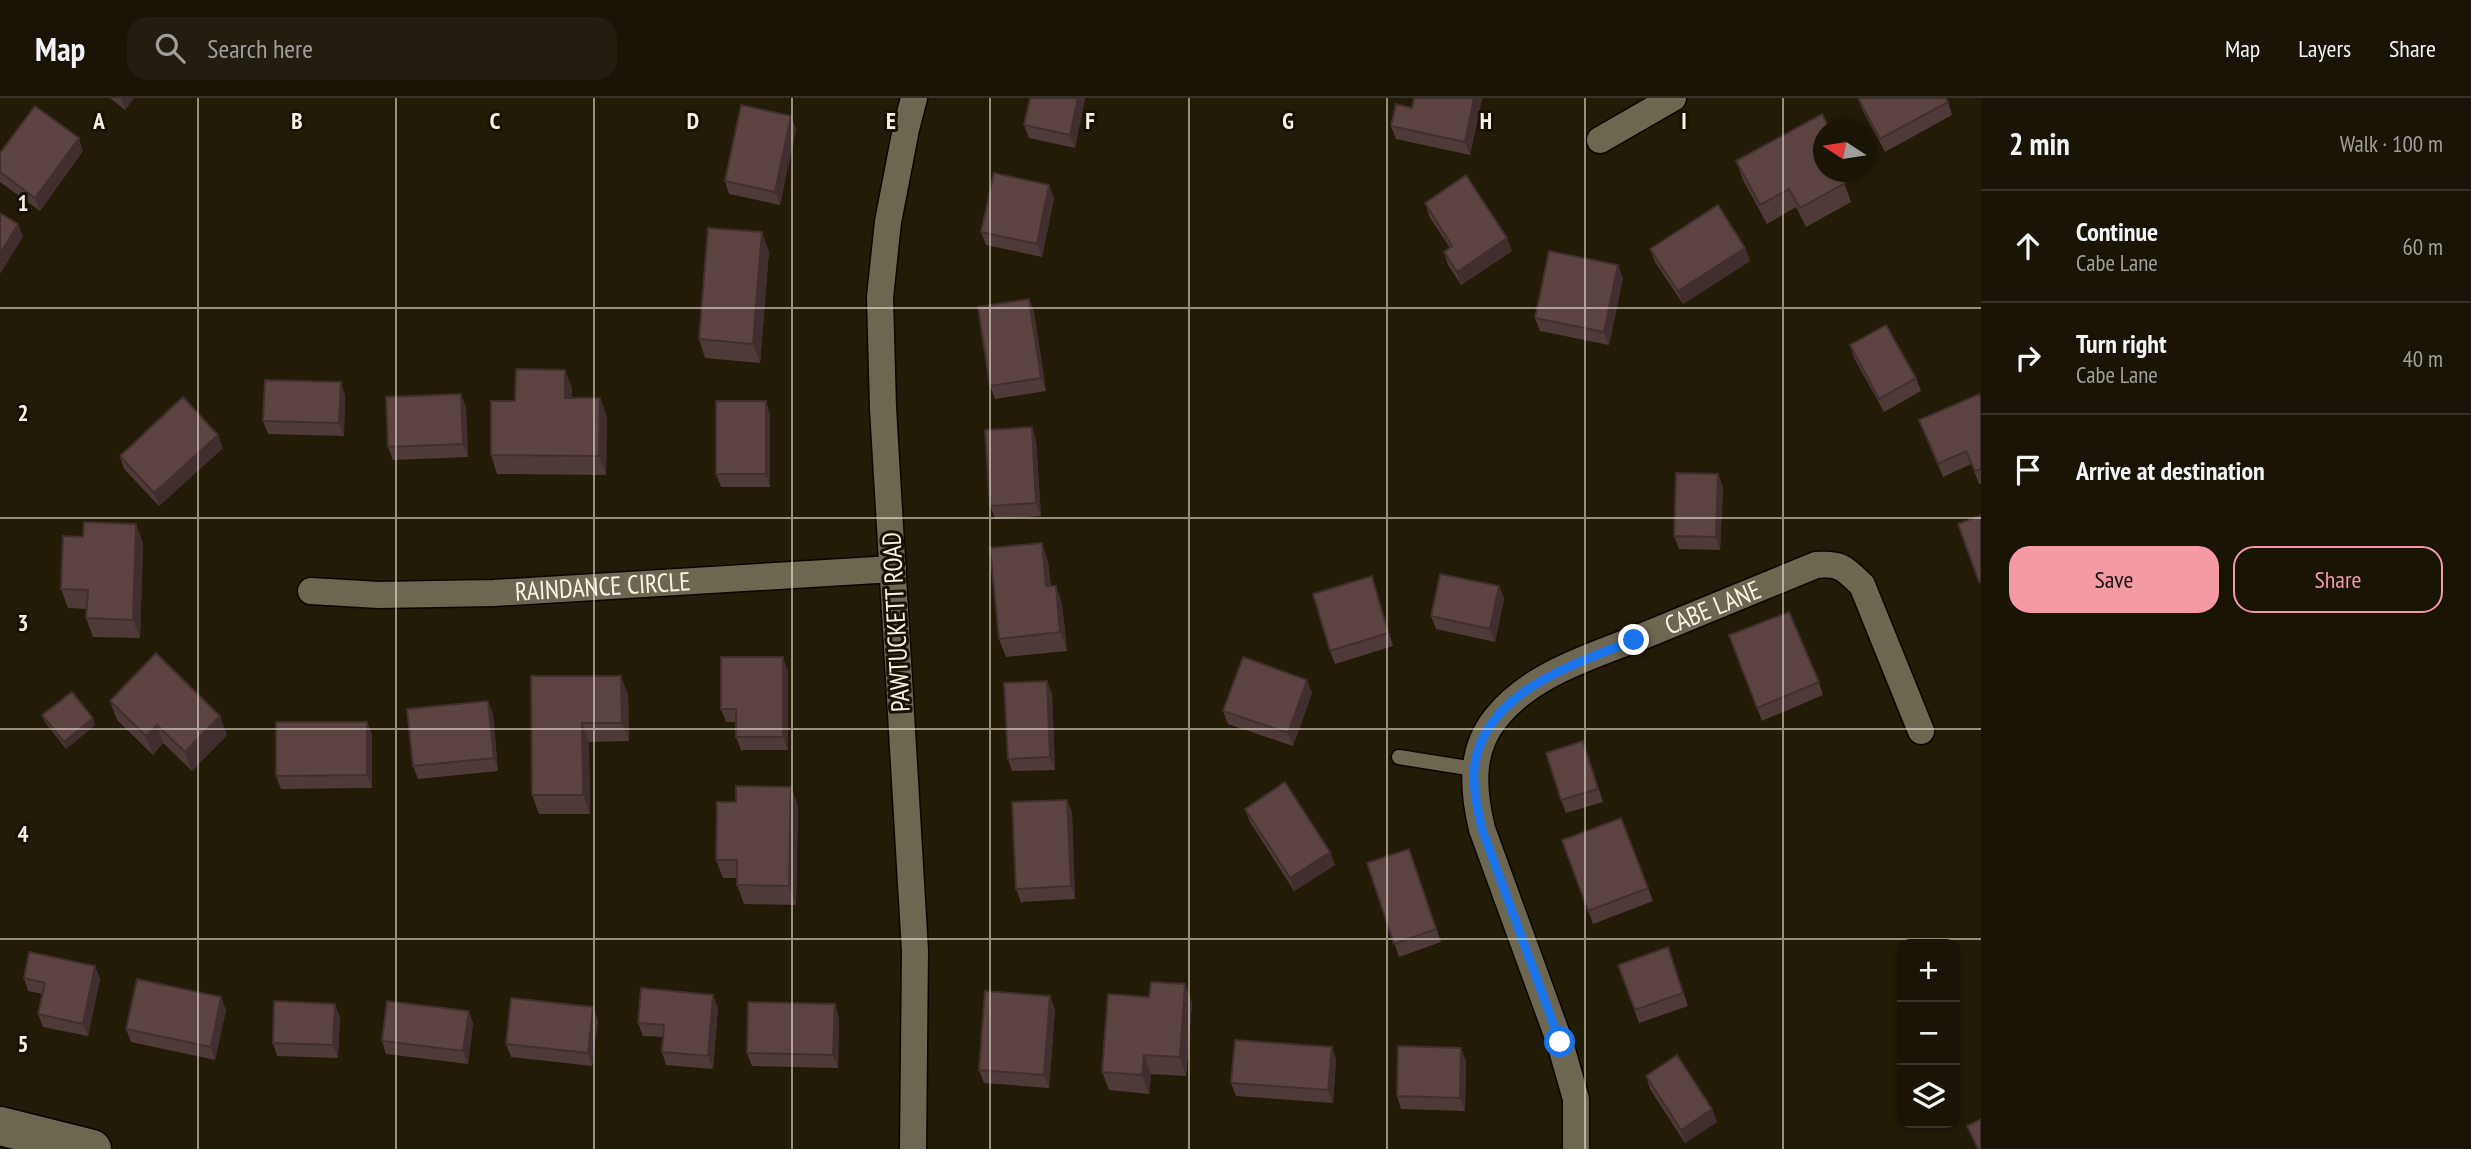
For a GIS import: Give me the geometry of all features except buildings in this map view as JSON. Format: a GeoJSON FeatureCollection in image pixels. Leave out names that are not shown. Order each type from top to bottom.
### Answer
{"type":"FeatureCollection","features":[{"type":"Feature","properties":{"kind":"street","name":"PAWTUCKETT ROAD"},"geometry":{"type":"LineString","coordinates":[[913,1149],[915,951],[883,408],[880,297],[888,222],[914,98]]}},
{"type":"Feature","properties":{"kind":"street"},"geometry":{"type":"LineString","coordinates":[[1600,140],[1673,98]]}},
{"type":"Feature","properties":{"kind":"street","name":"CABE LANE"},"geometry":{"type":"LineString","coordinates":[[1576,1149],[1576,1099],[1560,1042],[1482,829],[1475,797],[1474,769],[1480,749],[1496,717],[1532,685],[1574,665],[1816,565],[1832,564],[1843,568],[1862,585],[1921,731]]}},
{"type":"Feature","properties":{"kind":"street","name":"RAINDANCE CIRCLE"},"geometry":{"type":"LineString","coordinates":[[311,591],[379,595],[494,593],[893,569]]}},
{"type":"Feature","properties":{"kind":"street"},"geometry":{"type":"LineString","coordinates":[[0,1126],[92,1149]]}},
{"type":"Feature","properties":{"kind":"lane"},"geometry":{"type":"LineString","coordinates":[[1399,757],[1474,769]]}},
{"type":"Feature","properties":{"kind":"route"},"geometry":{"type":"LineString","coordinates":[[1560,1042],[1482,829],[1475,797],[1474,769],[1480,749],[1496,717],[1532,685],[1634,640]]}}]}
